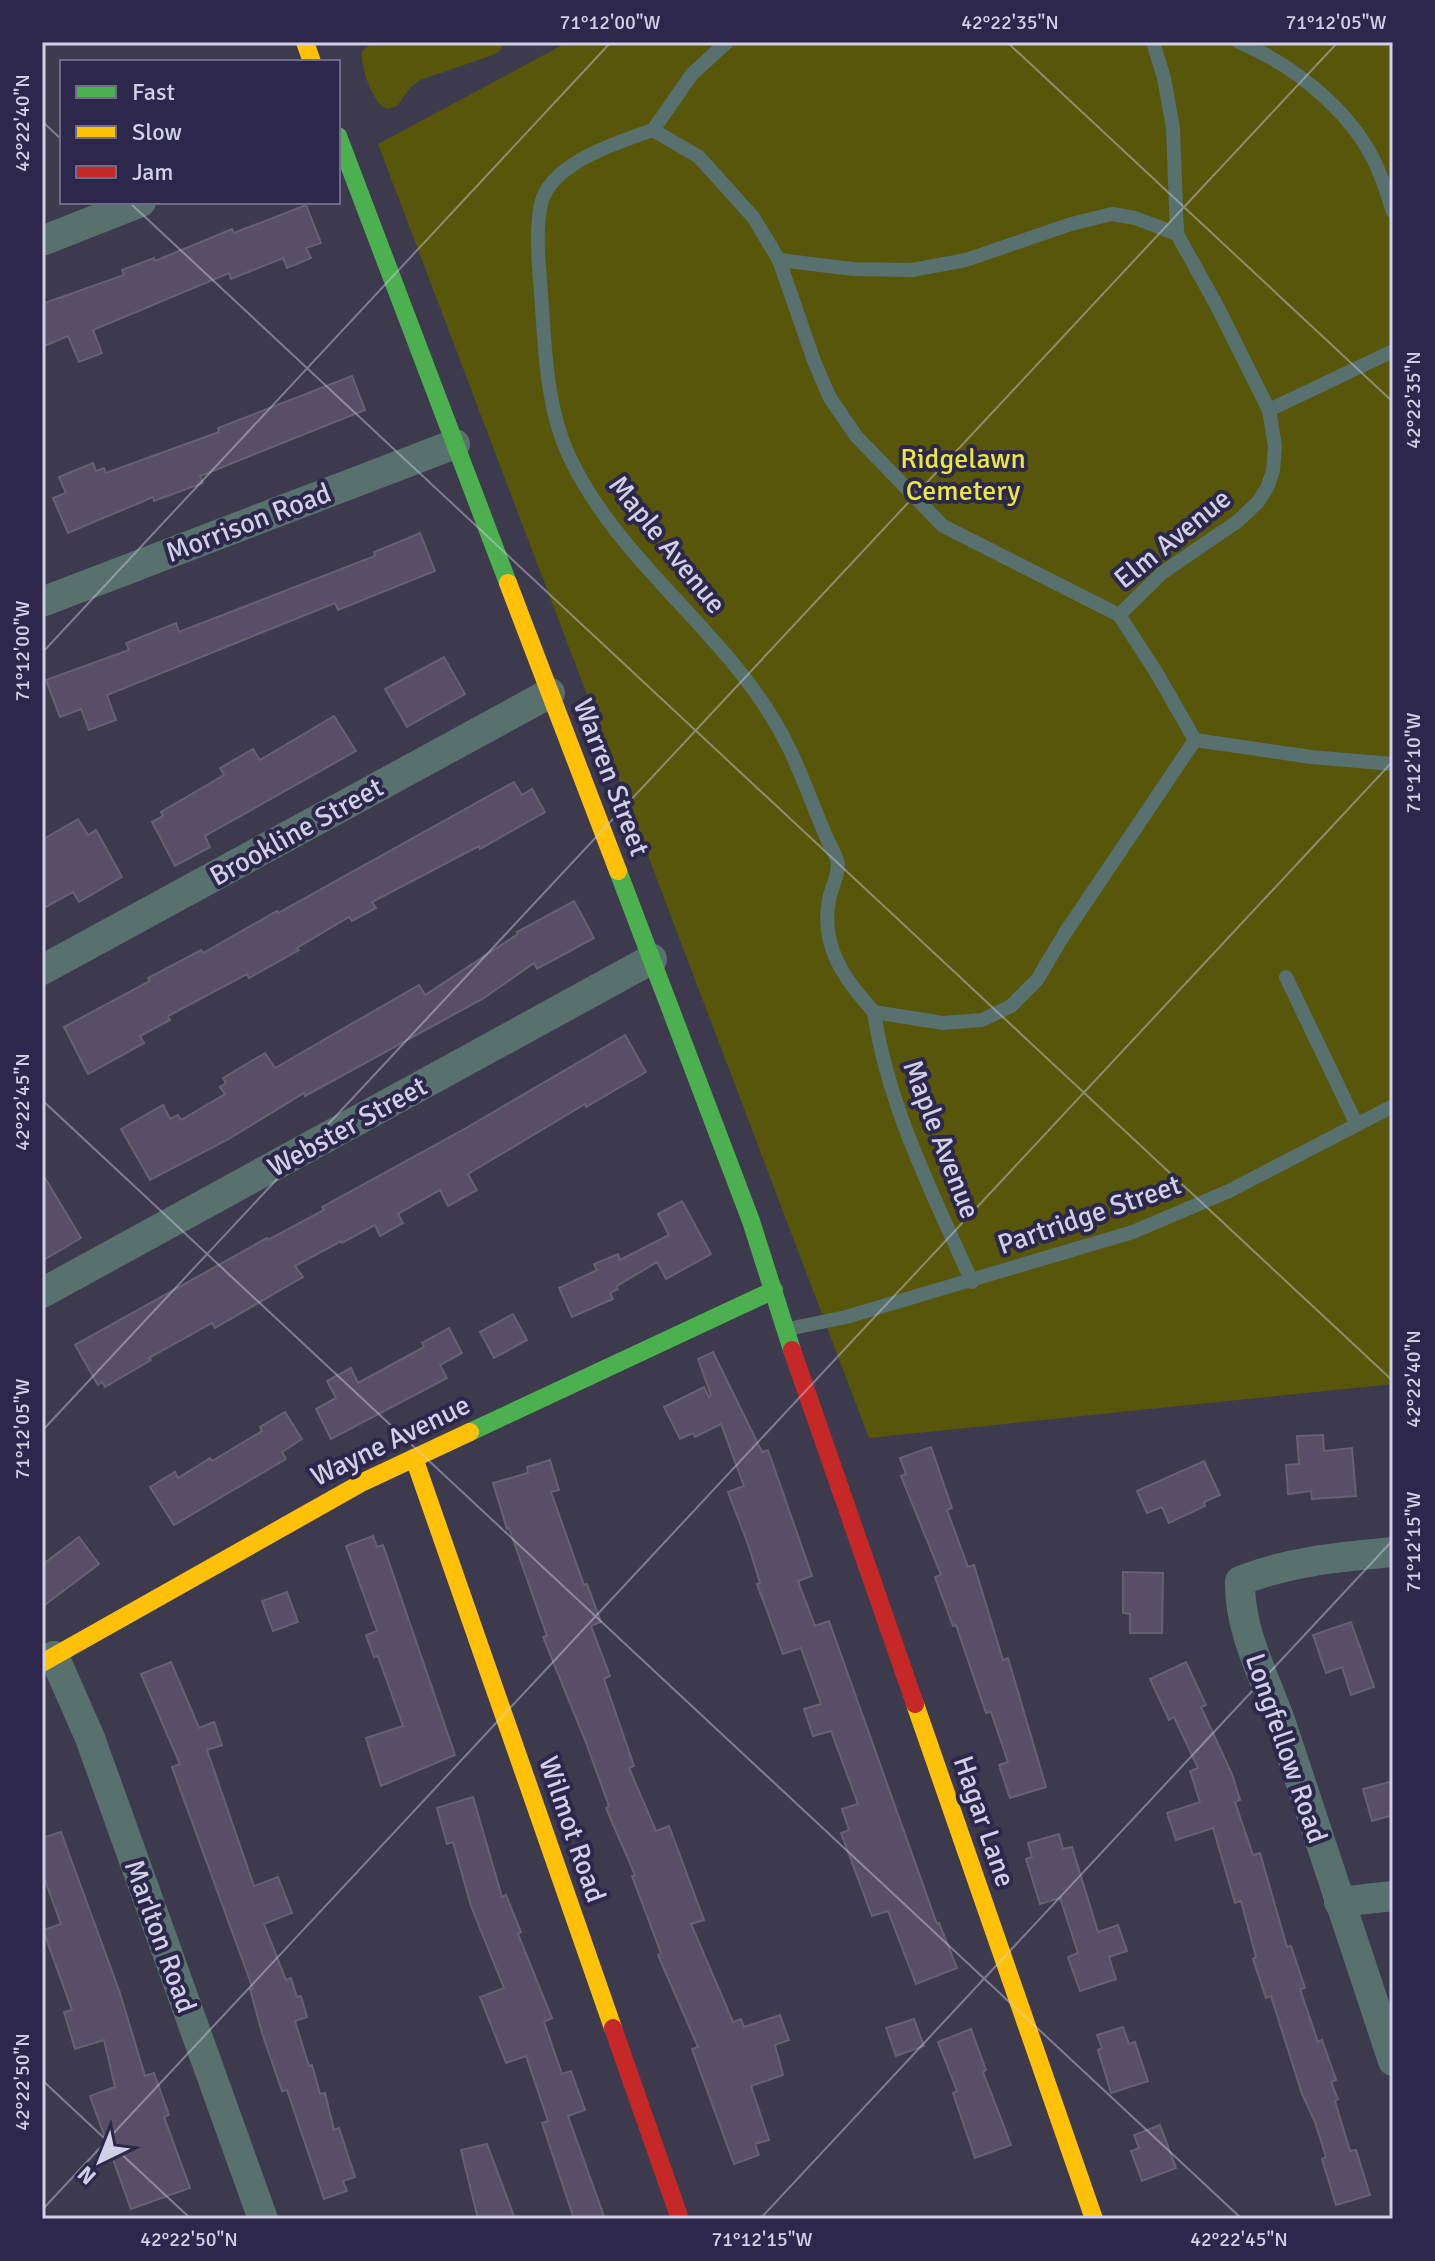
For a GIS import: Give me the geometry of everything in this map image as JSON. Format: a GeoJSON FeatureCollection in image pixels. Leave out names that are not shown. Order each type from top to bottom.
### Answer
{"type":"FeatureCollection","features":[{"type":"Feature","properties":{"kind":"street","name":"Warren Street"},"geometry":{"type":"LineString","coordinates":[[340,141],[751,1221],[823,1442]]}},
{"type":"Feature","properties":{"kind":"street"},"geometry":{"type":"LineString","coordinates":[[42,241],[136,204]]}},
{"type":"Feature","properties":{"kind":"street","name":"Morrison Road"},"geometry":{"type":"LineString","coordinates":[[42,602],[455,444]]}},
{"type":"Feature","properties":{"kind":"street","name":"Brookline Street"},"geometry":{"type":"LineString","coordinates":[[42,970],[550,693]]}},
{"type":"Feature","properties":{"kind":"street","name":"Webster Street"},"geometry":{"type":"LineString","coordinates":[[42,1293],[652,959]]}},
{"type":"Feature","properties":{"kind":"street","name":"Wayne Avenue"},"geometry":{"type":"LineString","coordinates":[[48,1660],[284,1524],[414,1458],[774,1290]]}},
{"type":"Feature","properties":{"kind":"street","name":"Hagar Lane"},"geometry":{"type":"LineString","coordinates":[[823,1442],[1094,2219]]}},
{"type":"Feature","properties":{"kind":"street","name":"Wilmot Road"},"geometry":{"type":"LineString","coordinates":[[414,1458],[680,2219]]}},
{"type":"Feature","properties":{"kind":"street","name":"Longfellow Road"},"geometry":{"type":"LineString","coordinates":[[1393,1552],[1309,1560],[1240,1581],[1246,1628],[1283,1729],[1393,2061]]}},
{"type":"Feature","properties":{"kind":"street","name":"Marlton Road"},"geometry":{"type":"LineString","coordinates":[[48,1660],[90,1738],[263,2219]]}},
{"type":"Feature","properties":{"kind":"street"},"geometry":{"type":"LineString","coordinates":[[1339,1902],[1393,1896]]}},
{"type":"Feature","properties":{"kind":"lane"},"geometry":{"type":"LineString","coordinates":[[727,42],[692,74],[653,130],[699,157],[753,217],[779,260],[830,398],[856,436],[943,526],[1119,615],[1195,740],[1311,757],[1393,764]]}},
{"type":"Feature","properties":{"kind":"lane"},"geometry":{"type":"LineString","coordinates":[[779,260],[853,269],[912,270],[966,260],[1071,224],[1112,214],[1135,218],[1177,234],[1173,128],[1164,78],[1153,42]]}},
{"type":"Feature","properties":{"kind":"lane"},"geometry":{"type":"LineString","coordinates":[[1239,42],[1260,51],[1306,83],[1339,112],[1367,148],[1393,212]]}},
{"type":"Feature","properties":{"kind":"lane","name":"Maple Avenue"},"geometry":{"type":"LineString","coordinates":[[653,130],[576,161],[551,183],[541,201],[538,252],[554,412],[568,454],[595,501],[751,684],[790,749],[839,864],[828,901],[827,928],[834,958],[852,987],[874,1012],[880,1051],[895,1100],[916,1156],[972,1282]]}},
{"type":"Feature","properties":{"kind":"lane","name":"Elm Avenue"},"geometry":{"type":"LineString","coordinates":[[1119,615],[1162,573],[1238,521],[1258,502],[1273,471],[1275,446],[1269,410],[1177,234]]}},
{"type":"Feature","properties":{"kind":"lane"},"geometry":{"type":"LineString","coordinates":[[1269,410],[1393,351]]}},
{"type":"Feature","properties":{"kind":"lane","name":"Maple Avenue"},"geometry":{"type":"LineString","coordinates":[[874,1012],[943,1023],[982,1020],[1011,1006],[1037,980],[1065,933],[1195,740]]}},
{"type":"Feature","properties":{"kind":"lane"},"geometry":{"type":"LineString","coordinates":[[1286,977],[1356,1123]]}},
{"type":"Feature","properties":{"kind":"lane","name":"Partridge Street"},"geometry":{"type":"LineString","coordinates":[[786,1330],[972,1282],[1133,1232],[1229,1191],[1393,1106]]}},
{"type":"Feature","properties":{"kind":"green space"},"geometry":{"type":"Polygon","coordinates":[[[374,42],[505,42],[500,51],[493,55],[420,80],[397,106],[387,109],[376,100],[363,66],[362,51],[374,42]]]}},
{"type":"Feature","properties":{"kind":"green space","name":"Ridgelawn Cemetery"},"geometry":{"type":"Polygon","coordinates":[[[568,42],[1393,42],[1393,1384],[869,1438],[378,144],[568,42]]]}},
{"type":"Feature","properties":{"kind":"building"},"geometry":{"type":"Polygon","coordinates":[[[306,205],[321,243],[306,248],[311,258],[287,268],[283,258],[231,279],[229,273],[93,330],[102,353],[79,362],[68,336],[42,347],[42,304],[124,275],[122,270],[154,258],[155,261],[232,229],[234,233],[306,205]]]}},
{"type":"Feature","properties":{"kind":"building"},"geometry":{"type":"Polygon","coordinates":[[[352,376],[365,410],[200,476],[203,483],[154,501],[153,497],[68,533],[53,498],[66,493],[59,477],[93,463],[96,471],[104,468],[106,473],[219,432],[218,428],[352,376]]]}},
{"type":"Feature","properties":{"kind":"building"},"geometry":{"type":"Polygon","coordinates":[[[420,533],[435,571],[338,610],[335,603],[107,695],[116,720],[89,730],[81,709],[60,717],[46,680],[129,650],[126,643],[176,623],[179,632],[375,556],[374,552],[420,533]]]}},
{"type":"Feature","properties":{"kind":"building"},"geometry":{"type":"Polygon","coordinates":[[[444,657],[465,694],[407,727],[385,689],[444,657]]]}},
{"type":"Feature","properties":{"kind":"building"},"geometry":{"type":"Polygon","coordinates":[[[334,716],[356,751],[205,836],[210,847],[175,866],[152,822],[163,816],[161,812],[224,775],[220,768],[253,749],[260,760],[334,716]]]}},
{"type":"Feature","properties":{"kind":"building"},"geometry":{"type":"Polygon","coordinates":[[[514,782],[522,795],[532,789],[545,812],[480,849],[479,846],[372,902],[376,908],[352,921],[349,917],[249,978],[247,974],[168,1016],[170,1020],[140,1036],[144,1043],[88,1074],[64,1027],[150,981],[148,978],[278,913],[514,782]]]}},
{"type":"Feature","properties":{"kind":"building"},"geometry":{"type":"Polygon","coordinates":[[[78,819],[88,835],[96,830],[122,877],[79,902],[73,892],[42,909],[42,840],[78,819]]]}},
{"type":"Feature","properties":{"kind":"building"},"geometry":{"type":"Polygon","coordinates":[[[574,901],[594,938],[537,969],[534,963],[484,998],[305,1096],[304,1093],[227,1140],[150,1180],[121,1129],[163,1105],[170,1119],[178,1115],[181,1120],[225,1094],[220,1087],[226,1083],[223,1078],[265,1053],[275,1068],[419,985],[425,995],[517,932],[574,901]]]}},
{"type":"Feature","properties":{"kind":"building"},"geometry":{"type":"Polygon","coordinates":[[[625,1035],[646,1072],[586,1107],[585,1104],[468,1174],[477,1190],[448,1206],[440,1190],[398,1214],[403,1223],[380,1236],[375,1225],[341,1241],[295,1266],[303,1277],[215,1328],[212,1323],[149,1358],[151,1360],[105,1387],[102,1382],[98,1385],[75,1345],[267,1238],[324,1210],[322,1207],[461,1131],[625,1035]]]}},
{"type":"Feature","properties":{"kind":"building"},"geometry":{"type":"Polygon","coordinates":[[[42,1173],[81,1238],[42,1261],[42,1173]]]}},
{"type":"Feature","properties":{"kind":"building"},"geometry":{"type":"Polygon","coordinates":[[[682,1201],[711,1254],[666,1279],[657,1262],[617,1286],[618,1289],[610,1293],[613,1299],[572,1317],[559,1288],[597,1270],[594,1264],[618,1254],[620,1260],[669,1235],[658,1214],[682,1201]]]}},
{"type":"Feature","properties":{"kind":"building"},"geometry":{"type":"Polygon","coordinates":[[[513,1314],[527,1340],[494,1358],[480,1332],[513,1314]]]}},
{"type":"Feature","properties":{"kind":"building"},"geometry":{"type":"Polygon","coordinates":[[[449,1328],[462,1353],[440,1365],[447,1378],[331,1439],[316,1409],[336,1398],[327,1381],[351,1368],[358,1383],[424,1347],[422,1343],[449,1328]]]}},
{"type":"Feature","properties":{"kind":"building"},"geometry":{"type":"Polygon","coordinates":[[[713,1352],[762,1452],[768,1450],[812,1576],[798,1581],[815,1626],[829,1621],[937,1924],[957,1968],[916,1984],[888,1911],[872,1916],[841,1833],[849,1830],[842,1809],[858,1804],[831,1731],[813,1736],[804,1709],[821,1704],[801,1648],[783,1654],[757,1584],[760,1583],[749,1547],[728,1492],[744,1486],[721,1424],[695,1437],[693,1433],[680,1439],[664,1407],[704,1387],[709,1397],[711,1395],[698,1359],[713,1352]]]}},
{"type":"Feature","properties":{"kind":"building"},"geometry":{"type":"Polygon","coordinates":[[[285,1412],[302,1439],[282,1452],[286,1459],[174,1525],[150,1487],[175,1472],[178,1478],[210,1458],[212,1461],[262,1431],[260,1427],[285,1412]]]}},
{"type":"Feature","properties":{"kind":"building"},"geometry":{"type":"Polygon","coordinates":[[[1323,1435],[1324,1451],[1352,1448],[1356,1496],[1312,1499],[1311,1491],[1288,1494],[1286,1465],[1299,1464],[1297,1436],[1323,1435]]]}},
{"type":"Feature","properties":{"kind":"building"},"geometry":{"type":"Polygon","coordinates":[[[931,1447],[952,1508],[947,1510],[968,1567],[974,1565],[1003,1660],[1008,1658],[1046,1787],[1010,1798],[999,1765],[1008,1762],[991,1712],[986,1713],[956,1625],[953,1626],[935,1577],[941,1575],[901,1476],[906,1474],[900,1458],[931,1447]]]}},
{"type":"Feature","properties":{"kind":"building"},"geometry":{"type":"Polygon","coordinates":[[[550,1460],[559,1490],[551,1492],[584,1585],[587,1584],[601,1622],[591,1626],[610,1676],[604,1679],[634,1766],[629,1768],[656,1831],[669,1826],[704,1920],[691,1924],[733,2022],[741,2019],[744,2027],[780,2015],[789,2040],[775,2045],[783,2075],[751,2086],[769,2140],[755,2144],[759,2155],[734,2164],[692,2049],[698,2047],[658,1955],[661,1953],[632,1876],[635,1875],[606,1808],[609,1806],[585,1740],[543,1637],[547,1636],[493,1483],[528,1473],[527,1467],[550,1460]]]}},
{"type":"Feature","properties":{"kind":"building"},"geometry":{"type":"Polygon","coordinates":[[[1204,1461],[1220,1495],[1204,1502],[1205,1506],[1169,1523],[1162,1507],[1147,1513],[1137,1491],[1204,1461]]]}},
{"type":"Feature","properties":{"kind":"building"},"geometry":{"type":"Polygon","coordinates":[[[373,1536],[377,1547],[383,1545],[455,1755],[381,1786],[366,1738],[403,1726],[378,1656],[374,1657],[366,1635],[377,1631],[346,1546],[373,1536]]]}},
{"type":"Feature","properties":{"kind":"building"},"geometry":{"type":"Polygon","coordinates":[[[79,1537],[99,1564],[42,1607],[42,1565],[79,1537]]]}},
{"type":"Feature","properties":{"kind":"building"},"geometry":{"type":"Polygon","coordinates":[[[1123,1572],[1163,1573],[1162,1633],[1130,1633],[1130,1614],[1123,1613],[1123,1572]]]}},
{"type":"Feature","properties":{"kind":"building"},"geometry":{"type":"Polygon","coordinates":[[[287,1592],[298,1622],[273,1631],[262,1601],[287,1592]]]}},
{"type":"Feature","properties":{"kind":"building"},"geometry":{"type":"Polygon","coordinates":[[[1351,1622],[1374,1687],[1351,1695],[1342,1667],[1326,1673],[1313,1635],[1351,1622]]]}},
{"type":"Feature","properties":{"kind":"building"},"geometry":{"type":"Polygon","coordinates":[[[171,1662],[199,1728],[214,1722],[222,1745],[207,1750],[254,1886],[278,1877],[292,1913],[264,1924],[286,1980],[291,1978],[297,1997],[301,1996],[307,2017],[295,2021],[309,2066],[312,2065],[320,2094],[325,2093],[334,2130],[339,2128],[355,2177],[343,2181],[347,2191],[324,2199],[287,2090],[282,2091],[262,2033],[250,1989],[253,1989],[172,1767],[180,1764],[141,1674],[171,1662]]]}},
{"type":"Feature","properties":{"kind":"building"},"geometry":{"type":"Polygon","coordinates":[[[1186,1662],[1206,1705],[1201,1707],[1232,1774],[1240,1800],[1235,1802],[1253,1855],[1260,1853],[1287,1947],[1291,1946],[1305,1988],[1300,1989],[1318,2042],[1322,2040],[1336,2080],[1331,2082],[1350,2151],[1356,2150],[1370,2195],[1336,2205],[1315,2122],[1302,2094],[1271,1996],[1266,1998],[1253,1959],[1256,1957],[1241,1901],[1235,1903],[1213,1828],[1176,1840],[1167,1813],[1200,1802],[1190,1771],[1198,1768],[1174,1717],[1169,1720],[1150,1679],[1186,1662]]]}},
{"type":"Feature","properties":{"kind":"building"},"geometry":{"type":"Polygon","coordinates":[[[1393,1781],[1393,1815],[1372,1821],[1363,1789],[1393,1781]]]}},
{"type":"Feature","properties":{"kind":"building"},"geometry":{"type":"Polygon","coordinates":[[[473,1797],[502,1897],[506,1895],[521,1932],[518,1934],[552,2018],[544,2022],[562,2074],[571,2071],[585,2110],[568,2116],[605,2219],[574,2219],[542,2123],[548,2121],[526,2056],[506,2063],[480,1997],[504,1988],[471,1906],[453,1842],[447,1844],[437,1808],[473,1797]]]}},
{"type":"Feature","properties":{"kind":"building"},"geometry":{"type":"Polygon","coordinates":[[[61,1832],[120,1993],[145,2076],[154,2073],[169,2115],[164,2117],[190,2188],[131,2209],[90,2096],[115,2087],[104,2040],[75,2049],[64,2012],[72,2010],[43,1930],[61,1924],[42,1872],[42,1838],[61,1832]]]}},
{"type":"Feature","properties":{"kind":"building"},"geometry":{"type":"Polygon","coordinates":[[[1059,1834],[1063,1849],[1072,1847],[1098,1932],[1118,1925],[1127,1951],[1109,1957],[1116,1979],[1080,1991],[1068,1957],[1078,1953],[1060,1898],[1040,1904],[1026,1859],[1032,1857],[1028,1843],[1059,1834]]]}},
{"type":"Feature","properties":{"kind":"building"},"geometry":{"type":"Polygon","coordinates":[[[914,2019],[924,2046],[896,2056],[886,2028],[914,2019]]]}},
{"type":"Feature","properties":{"kind":"building"},"geometry":{"type":"Polygon","coordinates":[[[1123,2027],[1129,2044],[1135,2042],[1148,2081],[1111,2093],[1098,2050],[1102,2048],[1097,2035],[1123,2027]]]}},
{"type":"Feature","properties":{"kind":"building"},"geometry":{"type":"Polygon","coordinates":[[[971,2029],[986,2070],[983,2072],[1011,2145],[975,2158],[953,2093],[957,2091],[938,2042],[971,2029]]]}},
{"type":"Feature","properties":{"kind":"building"},"geometry":{"type":"Polygon","coordinates":[[[1160,2125],[1176,2168],[1142,2181],[1131,2151],[1139,2148],[1134,2135],[1160,2125]]]}},
{"type":"Feature","properties":{"kind":"building"},"geometry":{"type":"Polygon","coordinates":[[[487,2144],[515,2219],[478,2219],[461,2150],[487,2144]]]}},
{"type":"Feature","properties":{"kind":"traffic: fast"},"geometry":{"type":"LineString","coordinates":[[340,141],[508,583]]}},
{"type":"Feature","properties":{"kind":"traffic: fast"},"geometry":{"type":"LineString","coordinates":[[618,871],[751,1221],[792,1350]]}},
{"type":"Feature","properties":{"kind":"traffic: fast"},"geometry":{"type":"LineString","coordinates":[[470,1432],[774,1290]]}},
{"type":"Feature","properties":{"kind":"traffic: slow"},"geometry":{"type":"LineString","coordinates":[[305,42],[311,60]]}},
{"type":"Feature","properties":{"kind":"traffic: slow"},"geometry":{"type":"LineString","coordinates":[[508,583],[618,871]]}},
{"type":"Feature","properties":{"kind":"traffic: slow"},"geometry":{"type":"LineString","coordinates":[[42,1663],[363,1482],[470,1432]]}},
{"type":"Feature","properties":{"kind":"traffic: slow"},"geometry":{"type":"LineString","coordinates":[[414,1458],[613,2028]]}},
{"type":"Feature","properties":{"kind":"traffic: slow"},"geometry":{"type":"LineString","coordinates":[[915,1704],[1094,2219]]}},
{"type":"Feature","properties":{"kind":"traffic: jam"},"geometry":{"type":"LineString","coordinates":[[792,1350],[915,1704]]}},
{"type":"Feature","properties":{"kind":"traffic: jam"},"geometry":{"type":"LineString","coordinates":[[613,2028],[680,2219]]}}]}
